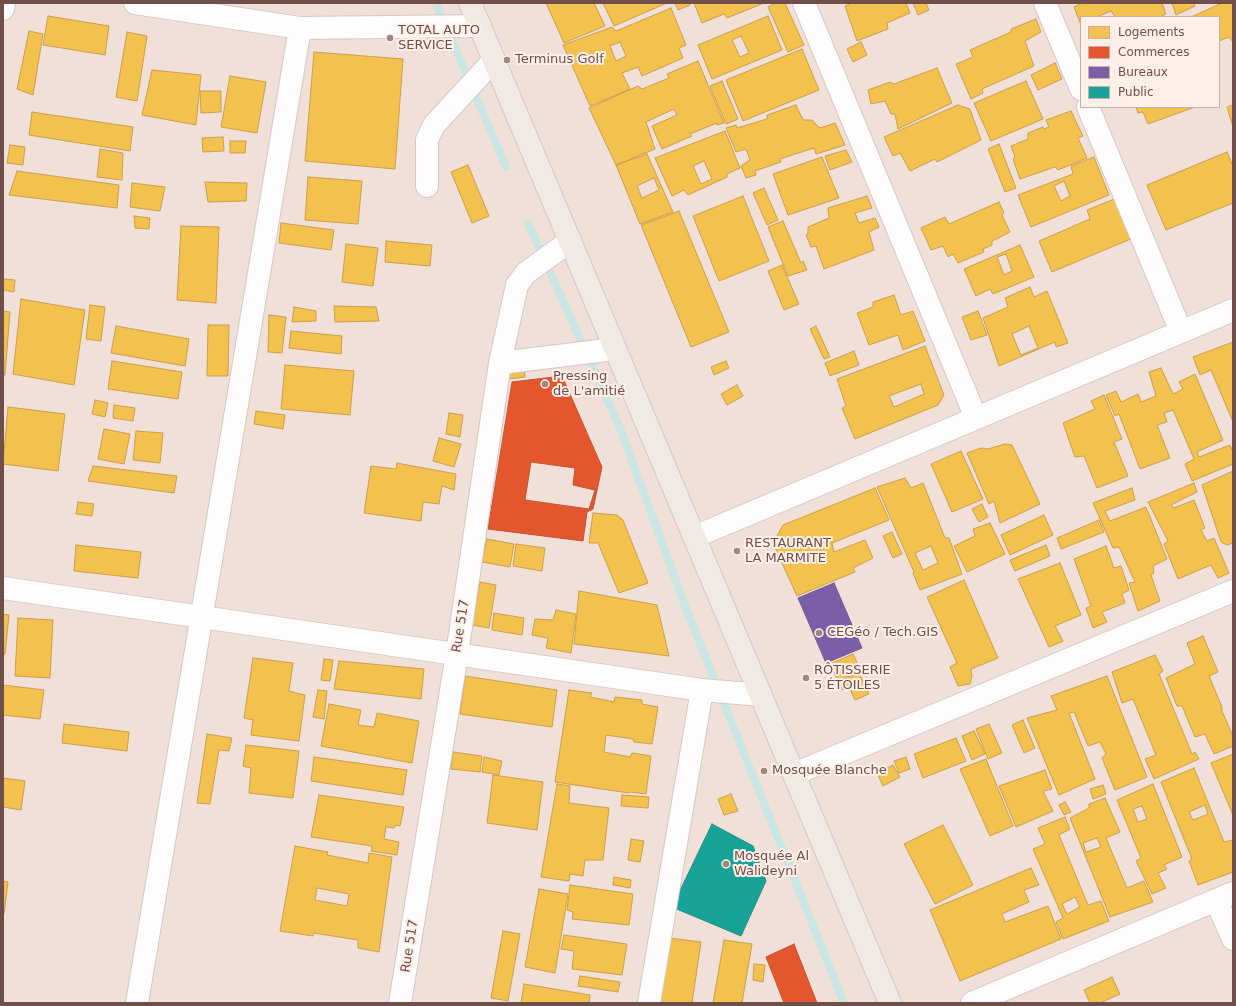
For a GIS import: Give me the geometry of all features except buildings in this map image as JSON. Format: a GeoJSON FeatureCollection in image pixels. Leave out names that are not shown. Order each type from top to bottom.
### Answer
{"type":"FeatureCollection","features":[{"type":"Feature","properties":{"kind":"main road"},"geometry":{"type":"LineString","coordinates":[[470,3],[890,1003]]}},
{"type":"Feature","properties":{"kind":"street"},"geometry":{"type":"LineString","coordinates":[[3,9],[4,3]]}},
{"type":"Feature","properties":{"kind":"street"},"geometry":{"type":"LineString","coordinates":[[135,3],[300,28],[480,26]]}},
{"type":"Feature","properties":{"kind":"street"},"geometry":{"type":"LineString","coordinates":[[804,3],[976,418]]}},
{"type":"Feature","properties":{"kind":"street"},"geometry":{"type":"LineString","coordinates":[[1045,3],[1080,87]]}},
{"type":"Feature","properties":{"kind":"street"},"geometry":{"type":"LineString","coordinates":[[137,1003],[300,28]]}},
{"type":"Feature","properties":{"kind":"street"},"geometry":{"type":"LineString","coordinates":[[426,186],[427,140],[434,125],[494,60]]}},
{"type":"Feature","properties":{"kind":"street"},"geometry":{"type":"LineString","coordinates":[[1088,108],[1181,332]]}},
{"type":"Feature","properties":{"kind":"street","name":"Rue 517"},"geometry":{"type":"LineString","coordinates":[[400,1003],[457,654],[500,364],[517,285],[526,273],[570,241]]}},
{"type":"Feature","properties":{"kind":"street"},"geometry":{"type":"LineString","coordinates":[[694,537],[1233,310]]}},
{"type":"Feature","properties":{"kind":"street"},"geometry":{"type":"LineString","coordinates":[[500,364],[615,349]]}},
{"type":"Feature","properties":{"kind":"street"},"geometry":{"type":"LineString","coordinates":[[3,588],[702,690],[761,695]]}},
{"type":"Feature","properties":{"kind":"street"},"geometry":{"type":"LineString","coordinates":[[794,774],[1233,590]]}},
{"type":"Feature","properties":{"kind":"street"},"geometry":{"type":"LineString","coordinates":[[649,1003],[702,690]]}},
{"type":"Feature","properties":{"kind":"street"},"geometry":{"type":"LineString","coordinates":[[976,1002],[1224,897],[1233,939]]}},
{"type":"Feature","properties":{"kind":"shaded area"},"geometry":{"type":"Polygon","coordinates":[[[3,3],[1233,3],[1233,1003],[3,1003],[3,3]]]}},
{"type":"Feature","properties":{"kind":"waterway"},"geometry":{"type":"LineString","coordinates":[[436,3],[506,167]]}},
{"type":"Feature","properties":{"kind":"waterway"},"geometry":{"type":"LineString","coordinates":[[528,223],[620,428],[687,611],[844,1003]]}},
{"type":"Feature","properties":{"kind":"place","name":"TOTAL AUTO SERVICE"},"geometry":{"type":"Point","coordinates":[390,38]}},
{"type":"Feature","properties":{"kind":"place","name":"Terminus Golf"},"geometry":{"type":"Point","coordinates":[507,60]}},
{"type":"Feature","properties":{"kind":"place","name":"Pressing de L'amitié"},"geometry":{"type":"Point","coordinates":[545,384]}},
{"type":"Feature","properties":{"kind":"place","name":"RESTAURANT LA MARMITE"},"geometry":{"type":"Point","coordinates":[737,551]}},
{"type":"Feature","properties":{"kind":"place","name":"CEGéo / Tech.GIS"},"geometry":{"type":"Point","coordinates":[819,633]}},
{"type":"Feature","properties":{"kind":"place","name":"RÔTISSERIE 5 ÉTOILES"},"geometry":{"type":"Point","coordinates":[806,678]}},
{"type":"Feature","properties":{"kind":"place","name":"Mosquée Blanche"},"geometry":{"type":"Point","coordinates":[764,771]}},
{"type":"Feature","properties":{"kind":"place","name":"Mosquée Al Walideyni"},"geometry":{"type":"Point","coordinates":[726,864]}}]}
